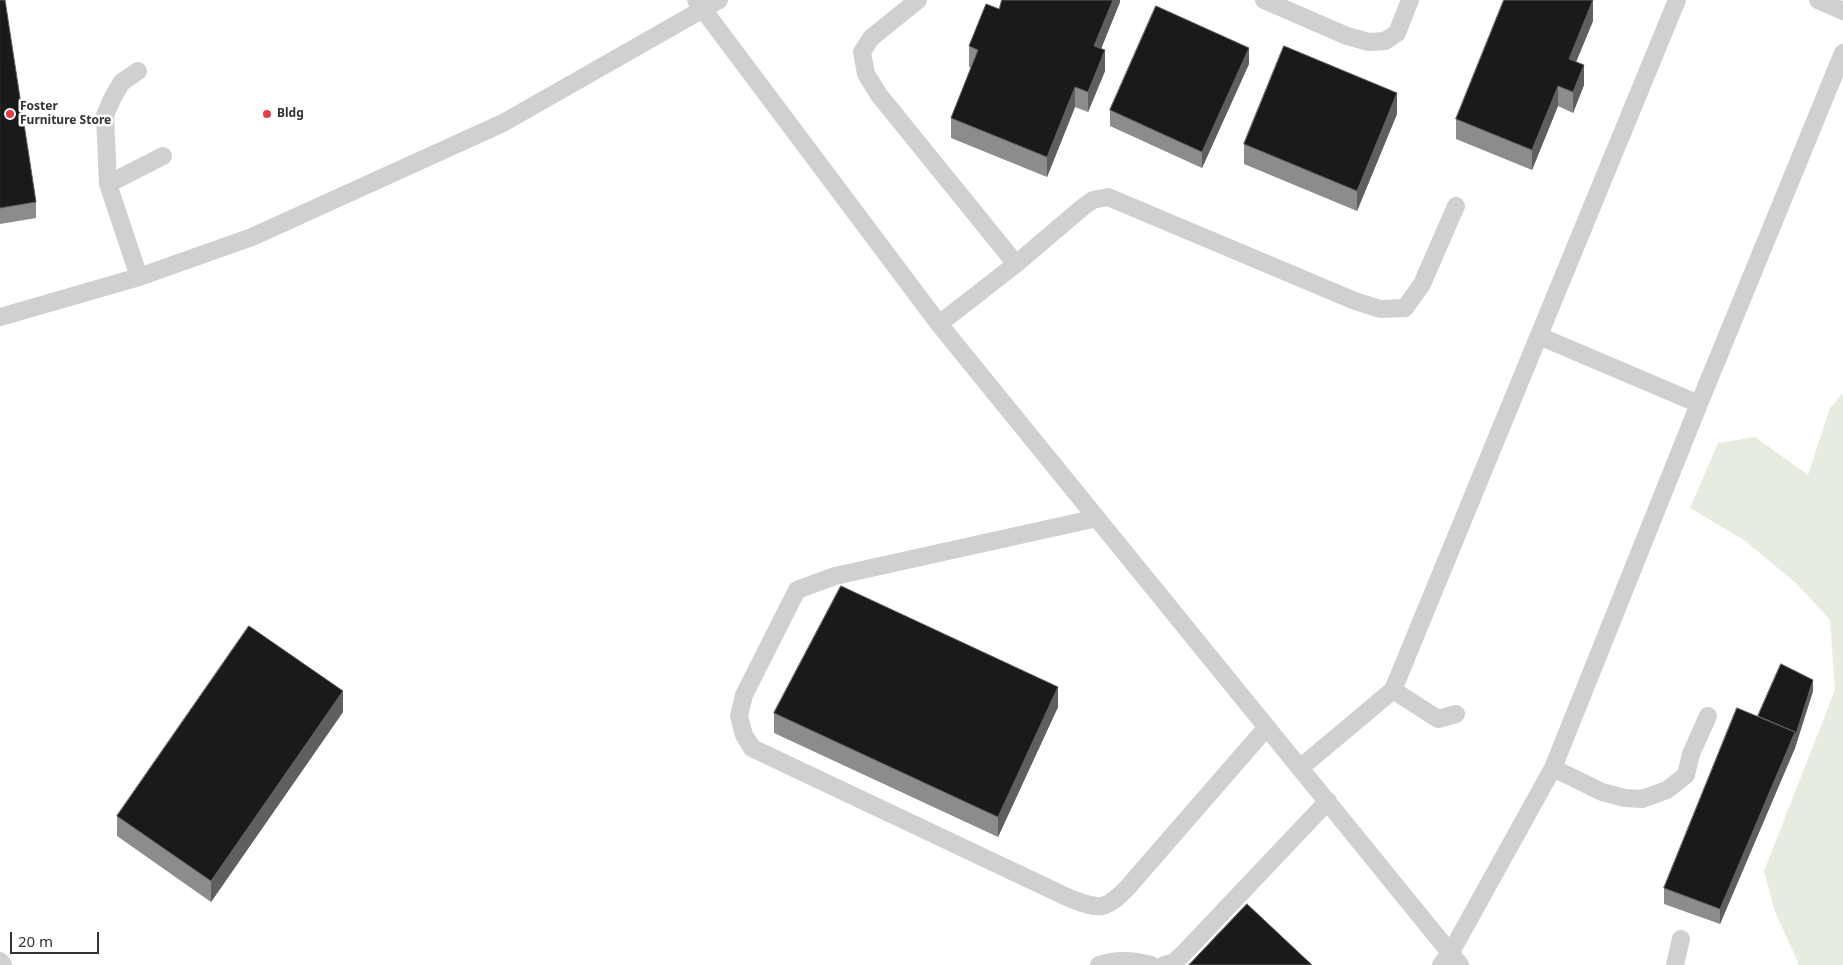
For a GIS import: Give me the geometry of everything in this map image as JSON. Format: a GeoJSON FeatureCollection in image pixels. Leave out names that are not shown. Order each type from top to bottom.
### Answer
{"type":"FeatureCollection","features":[{"type":"Feature","properties":{"kind":"lane"},"geometry":{"type":"LineString","coordinates":[[0,316],[139,277],[252,237],[503,122],[699,5],[719,0]]}},
{"type":"Feature","properties":{"kind":"lane"},"geometry":{"type":"LineString","coordinates":[[918,0],[871,38],[862,52],[866,74],[879,95],[1016,264]]}},
{"type":"Feature","properties":{"kind":"lane"},"geometry":{"type":"LineString","coordinates":[[1264,0],[1347,36],[1369,42],[1385,41],[1397,33],[1410,0]]}},
{"type":"Feature","properties":{"kind":"lane"},"geometry":{"type":"LineString","coordinates":[[1300,768],[1393,690],[1677,0]]}},
{"type":"Feature","properties":{"kind":"lane"},"geometry":{"type":"LineString","coordinates":[[1818,0],[1843,11]]}},
{"type":"Feature","properties":{"kind":"lane"},"geometry":{"type":"LineString","coordinates":[[699,5],[939,324],[1328,802],[1450,961],[1553,768],[1698,404],[1843,53]]}},
{"type":"Feature","properties":{"kind":"lane"},"geometry":{"type":"LineString","coordinates":[[138,71],[122,82],[105,115],[108,184],[139,277]]}},
{"type":"Feature","properties":{"kind":"lane"},"geometry":{"type":"LineString","coordinates":[[108,184],[163,156]]}},
{"type":"Feature","properties":{"kind":"lane"},"geometry":{"type":"LineString","coordinates":[[939,324],[1016,264],[1083,207],[1093,200],[1108,197],[1355,302],[1380,309],[1405,308],[1422,284],[1456,206]]}},
{"type":"Feature","properties":{"kind":"lane"},"geometry":{"type":"LineString","coordinates":[[1539,336],[1698,404]]}},
{"type":"Feature","properties":{"kind":"lane"},"geometry":{"type":"LineString","coordinates":[[1097,518],[835,576],[797,590],[744,696],[739,716],[744,735],[752,748],[1070,898],[1088,905],[1103,907],[1114,902],[1128,887],[1267,727]]}},
{"type":"Feature","properties":{"kind":"lane"},"geometry":{"type":"LineString","coordinates":[[1393,690],[1438,719],[1456,714]]}},
{"type":"Feature","properties":{"kind":"lane"},"geometry":{"type":"LineString","coordinates":[[1553,768],[1602,792],[1625,798],[1642,799],[1667,790],[1686,775],[1691,754],[1708,716]]}},
{"type":"Feature","properties":{"kind":"lane"},"geometry":{"type":"LineString","coordinates":[[1164,965],[1173,963],[1184,953],[1328,802]]}},
{"type":"Feature","properties":{"kind":"lane"},"geometry":{"type":"LineString","coordinates":[[1675,965],[1682,939]]}},
{"type":"Feature","properties":{"kind":"lane"},"geometry":{"type":"LineString","coordinates":[[0,961],[3,965]]}},
{"type":"Feature","properties":{"kind":"lane"},"geometry":{"type":"LineString","coordinates":[[1099,965],[1112,961],[1137,961],[1150,965]]}},
{"type":"Feature","properties":{"kind":"shaded area"},"geometry":{"type":"Polygon","coordinates":[[[1843,393],[1843,965],[1798,965],[1775,912],[1764,871],[1835,690],[1830,620],[1796,583],[1744,540],[1690,508],[1718,443],[1755,437],[1808,475],[1830,408],[1843,393]]]}},
{"type":"Feature","properties":{"kind":"building","name":"Foster Furniture Store"},"geometry":{"type":"Polygon","coordinates":[[[0,0],[5,0],[36,202],[0,208],[0,0]]]}},
{"type":"Feature","properties":{"kind":"building"},"geometry":{"type":"Polygon","coordinates":[[[1002,0],[1113,0],[1094,46],[1105,50],[1088,92],[1075,87],[1047,157],[951,118],[978,50],[969,46],[986,4],[999,9],[1002,0]]]}},
{"type":"Feature","properties":{"kind":"building"},"geometry":{"type":"Polygon","coordinates":[[[1504,0],[1593,0],[1569,59],[1584,65],[1573,92],[1558,86],[1532,150],[1456,119],[1504,0]]]}},
{"type":"Feature","properties":{"kind":"building"},"geometry":{"type":"Polygon","coordinates":[[[1156,6],[1249,48],[1202,152],[1110,110],[1156,6]]]}},
{"type":"Feature","properties":{"kind":"building"},"geometry":{"type":"Polygon","coordinates":[[[1284,46],[1397,93],[1357,191],[1244,144],[1284,46]]]}},
{"type":"Feature","properties":{"kind":"building"},"geometry":{"type":"Polygon","coordinates":[[[841,586],[1058,687],[998,817],[774,713],[841,586]]]}},
{"type":"Feature","properties":{"kind":"building"},"geometry":{"type":"Polygon","coordinates":[[[249,626],[343,691],[211,881],[117,816],[249,626]]]}},
{"type":"Feature","properties":{"kind":"building"},"geometry":{"type":"Polygon","coordinates":[[[1781,664],[1813,680],[1795,737],[1795,732],[1758,716],[1781,664]]]}},
{"type":"Feature","properties":{"kind":"building"},"geometry":{"type":"Polygon","coordinates":[[[1737,708],[1795,732],[1720,909],[1664,888],[1737,708]]]}},
{"type":"Feature","properties":{"kind":"building"},"geometry":{"type":"Polygon","coordinates":[[[1247,904],[1312,965],[1189,965],[1247,904]]]}},
{"type":"Feature","properties":{"kind":"place","name":"Foster Furniture Store"},"geometry":{"type":"Point","coordinates":[10,114]}},
{"type":"Feature","properties":{"kind":"place","name":"Bldg"},"geometry":{"type":"Point","coordinates":[267,114]}}]}
